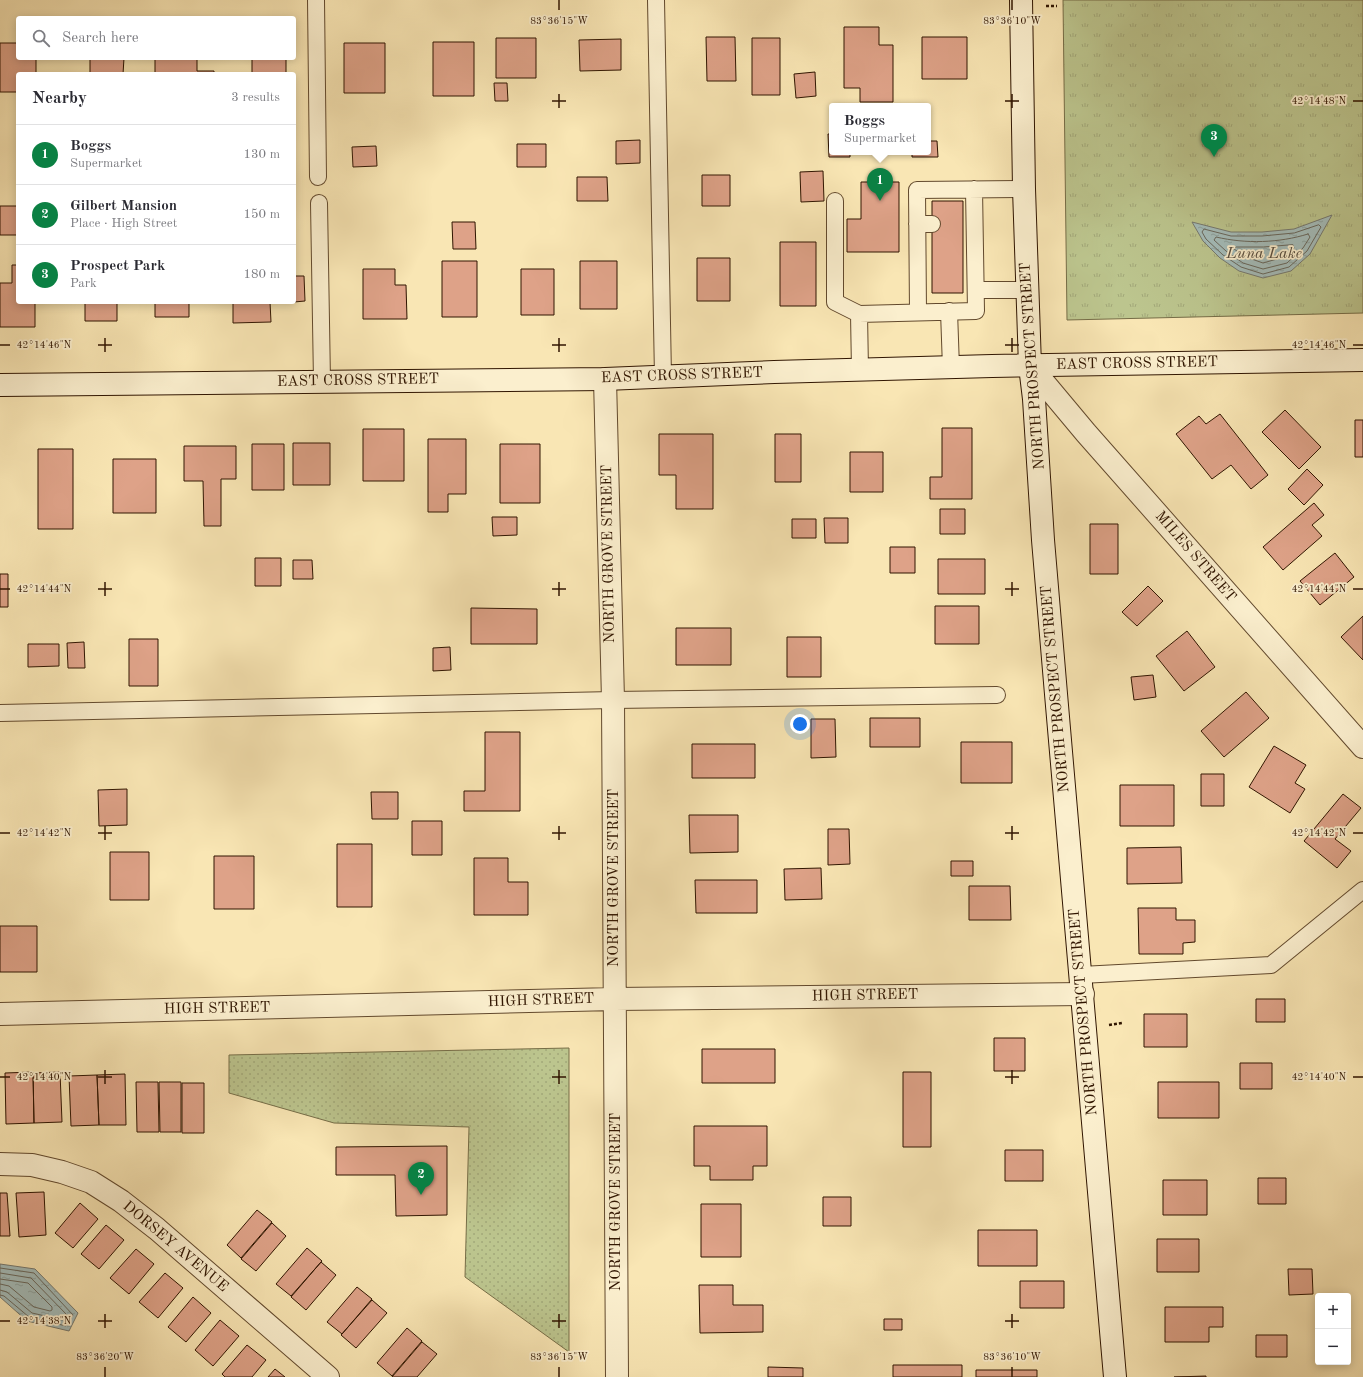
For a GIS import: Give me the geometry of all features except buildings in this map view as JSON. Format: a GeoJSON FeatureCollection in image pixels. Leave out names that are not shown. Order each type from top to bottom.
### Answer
{"type":"FeatureCollection","features":[{"type":"Feature","properties":{"kind":"street","name":"NORTH PROSPECT STREET"},"geometry":{"type":"LineString","coordinates":[[1031,3],[1024,189],[1030,366],[1040,476],[1043,540],[1115,1377]]}},
{"type":"Feature","properties":{"kind":"street","name":"EAST CROSS STREET"},"geometry":{"type":"LineString","coordinates":[[0,385],[605,379],[860,370],[1363,360]]}},
{"type":"Feature","properties":{"kind":"street","name":"MILES STREET"},"geometry":{"type":"LineString","coordinates":[[1030,366],[1086,433],[1363,747]]}},
{"type":"Feature","properties":{"kind":"street","name":"NORTH GROVE STREET"},"geometry":{"type":"LineString","coordinates":[[605,379],[613,700],[617,1377]]}},
{"type":"Feature","properties":{"kind":"street","name":"HIGH STREET"},"geometry":{"type":"LineString","coordinates":[[0,1014],[614,999],[1082,985]]}},
{"type":"Feature","properties":{"kind":"street","name":"DORSEY AVENUE"},"geometry":{"type":"LineString","coordinates":[[0,1164],[32,1165],[62,1172],[91,1182],[121,1201],[157,1229],[328,1377]]}},
{"type":"Feature","properties":{"kind":"lane"},"geometry":{"type":"LineString","coordinates":[[316,0],[318,177]]}},
{"type":"Feature","properties":{"kind":"lane"},"geometry":{"type":"LineString","coordinates":[[656,0],[663,377]]}},
{"type":"Feature","properties":{"kind":"lane"},"geometry":{"type":"LineString","coordinates":[[918,312],[925,266],[925,224],[917,190],[1024,189]]}},
{"type":"Feature","properties":{"kind":"lane"},"geometry":{"type":"LineString","coordinates":[[836,201],[835,302],[859,314],[976,311],[976,290],[969,266],[969,223],[974,190]]}},
{"type":"Feature","properties":{"kind":"lane"},"geometry":{"type":"LineString","coordinates":[[319,203],[322,381]]}},
{"type":"Feature","properties":{"kind":"lane"},"geometry":{"type":"LineString","coordinates":[[976,290],[1027,290]]}},
{"type":"Feature","properties":{"kind":"lane"},"geometry":{"type":"LineString","coordinates":[[949,311],[951,368]]}},
{"type":"Feature","properties":{"kind":"lane"},"geometry":{"type":"LineString","coordinates":[[859,314],[860,370]]}},
{"type":"Feature","properties":{"kind":"lane"},"geometry":{"type":"LineString","coordinates":[[0,713],[613,700],[997,695]]}},
{"type":"Feature","properties":{"kind":"lane"},"geometry":{"type":"LineString","coordinates":[[1082,985],[1271,965],[1363,890]]}},
{"type":"Feature","properties":{"kind":"path"},"geometry":{"type":"LineString","coordinates":[[1031,3],[1057,6]]}},
{"type":"Feature","properties":{"kind":"path"},"geometry":{"type":"LineString","coordinates":[[1105,1025],[1122,1023]]}},
{"type":"Feature","properties":{"kind":"green space"},"geometry":{"type":"Polygon","coordinates":[[[1063,0],[1363,0],[1363,313],[1067,320],[1063,0]]]}},
{"type":"Feature","properties":{"kind":"green space"},"geometry":{"type":"Polygon","coordinates":[[[569,1048],[569,1352],[465,1277],[469,1127],[334,1123],[229,1093],[229,1055],[569,1048]]]}},
{"type":"Feature","properties":{"kind":"water","name":"Luna Lake"},"geometry":{"type":"Polygon","coordinates":[[[1332,215],[1310,254],[1291,271],[1263,278],[1239,271],[1220,258],[1203,241],[1192,222],[1231,232],[1262,232],[1294,229],[1332,215]]]}},
{"type":"Feature","properties":{"kind":"water"},"geometry":{"type":"Polygon","coordinates":[[[0,1264],[35,1269],[78,1313],[69,1331],[27,1321],[0,1297],[0,1264]]]}},
{"type":"Feature","properties":{"kind":"place","name":"Prospect Park"},"geometry":{"type":"Point","coordinates":[1214,157]}},
{"type":"Feature","properties":{"kind":"place","name":"Boggs"},"geometry":{"type":"Point","coordinates":[880,201]}},
{"type":"Feature","properties":{"kind":"place","name":"Gilbert Mansion"},"geometry":{"type":"Point","coordinates":[421,1195]}}]}
